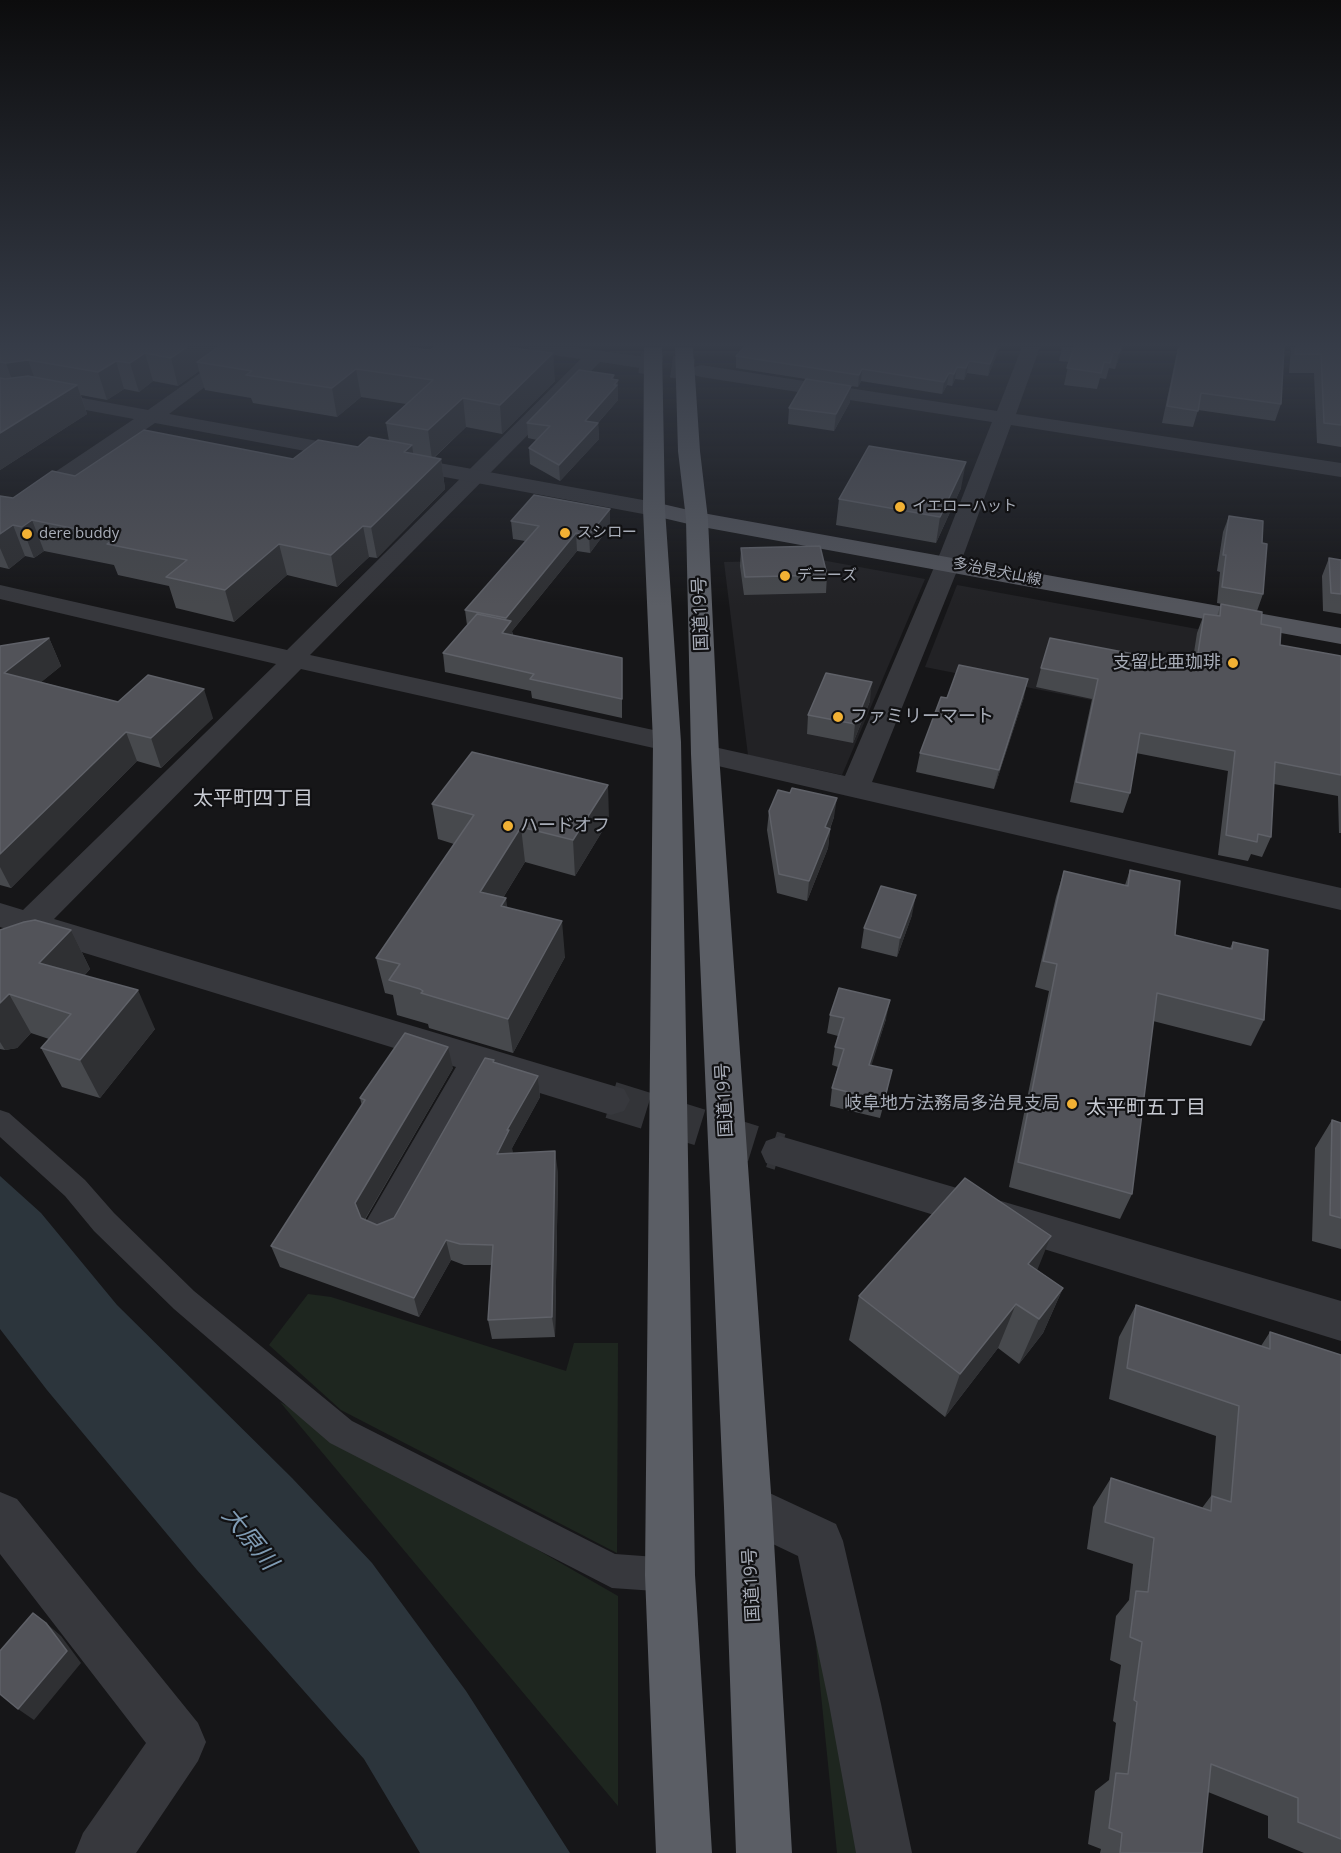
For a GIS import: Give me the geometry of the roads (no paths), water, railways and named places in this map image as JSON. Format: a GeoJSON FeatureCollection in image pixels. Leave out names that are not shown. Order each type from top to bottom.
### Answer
{"type":"FeatureCollection","features":[{"type":"Feature","properties":{"kind":"highway"},"geometry":{"type":"LineString","coordinates":[[650,433],[667,742],[670,1575],[684,1853]]}},
{"type":"Feature","properties":{"kind":"highway","name":"国道19号"},"geometry":{"type":"LineString","coordinates":[[690,433],[689,451],[697,519],[705,754],[748,1507],[764,1853]]}},
{"type":"Feature","properties":{"kind":"main road","name":"多治見犬山線"},"geometry":{"type":"LineString","coordinates":[[654,509],[697,519],[1341,636]]}},
{"type":"Feature","properties":{"kind":"street"},"geometry":{"type":"LineString","coordinates":[[0,519],[127,433]]}},
{"type":"Feature","properties":{"kind":"street"},"geometry":{"type":"LineString","coordinates":[[240,433],[654,509]]}},
{"type":"Feature","properties":{"kind":"street"},"geometry":{"type":"LineString","coordinates":[[14,926],[295,660],[308,643],[462,488],[476,477],[517,433]]}},
{"type":"Feature","properties":{"kind":"street"},"geometry":{"type":"LineString","coordinates":[[855,788],[948,563],[996,433]]}},
{"type":"Feature","properties":{"kind":"street"},"geometry":{"type":"LineString","coordinates":[[1103,433],[1341,470]]}},
{"type":"Feature","properties":{"kind":"street"},"geometry":{"type":"LineString","coordinates":[[0,592],[667,742]]}},
{"type":"Feature","properties":{"kind":"street"},"geometry":{"type":"LineString","coordinates":[[705,754],[1341,899]]}},
{"type":"Feature","properties":{"kind":"street"},"geometry":{"type":"LineString","coordinates":[[14,926],[611,1100]]}},
{"type":"Feature","properties":{"kind":"street"},"geometry":{"type":"LineString","coordinates":[[384,1225],[479,1060]]}},
{"type":"Feature","properties":{"kind":"street"},"geometry":{"type":"LineString","coordinates":[[780,1152],[1341,1321]]}},
{"type":"Feature","properties":{"kind":"street"},"geometry":{"type":"LineString","coordinates":[[748,1507],[819,1541],[855,1704],[884,1853]]}},
{"type":"Feature","properties":{"kind":"street"},"geometry":{"type":"LineString","coordinates":[[0,1516],[179,1742],[103,1853]]}},
{"type":"Feature","properties":{"kind":"lane"},"geometry":{"type":"LineString","coordinates":[[0,1121],[75,1188],[104,1222],[184,1300],[341,1432],[612,1571],[670,1575]]}},
{"type":"Feature","properties":{"kind":"water","name":"大原川"},"geometry":{"type":"Polygon","coordinates":[[[0,1176],[41,1213],[117,1305],[292,1478],[372,1563],[466,1691],[570,1853],[420,1853],[364,1759],[197,1570],[47,1390],[0,1329],[0,1176]]]}},
{"type":"Feature","properties":{"kind":"tunnel"},"geometry":{"type":"LineString","coordinates":[[611,1100],[780,1152]]}},
{"type":"Feature","properties":{"kind":"place","name":"イエローハット"},"geometry":{"type":"Point","coordinates":[900,507]}},
{"type":"Feature","properties":{"kind":"place","name":"スシロー"},"geometry":{"type":"Point","coordinates":[565,533]}},
{"type":"Feature","properties":{"kind":"place","name":"dere buddy"},"geometry":{"type":"Point","coordinates":[27,534]}},
{"type":"Feature","properties":{"kind":"place","name":"デニーズ"},"geometry":{"type":"Point","coordinates":[785,576]}},
{"type":"Feature","properties":{"kind":"place","name":"支留比亜珈琲"},"geometry":{"type":"Point","coordinates":[1233,663]}},
{"type":"Feature","properties":{"kind":"place","name":"ファミリーマート"},"geometry":{"type":"Point","coordinates":[838,717]}},
{"type":"Feature","properties":{"kind":"place","name":"ハードオフ"},"geometry":{"type":"Point","coordinates":[508,826]}},
{"type":"Feature","properties":{"kind":"place","name":"岐阜地方法務局多治見支局"},"geometry":{"type":"Point","coordinates":[1072,1104]}},
{"type":"Feature","properties":{"kind":"district","name":"太平町四丁目"},"geometry":{"type":"Point","coordinates":[253,799]}},
{"type":"Feature","properties":{"kind":"district","name":"太平町五丁目"},"geometry":{"type":"Point","coordinates":[1146,1108]}}]}
